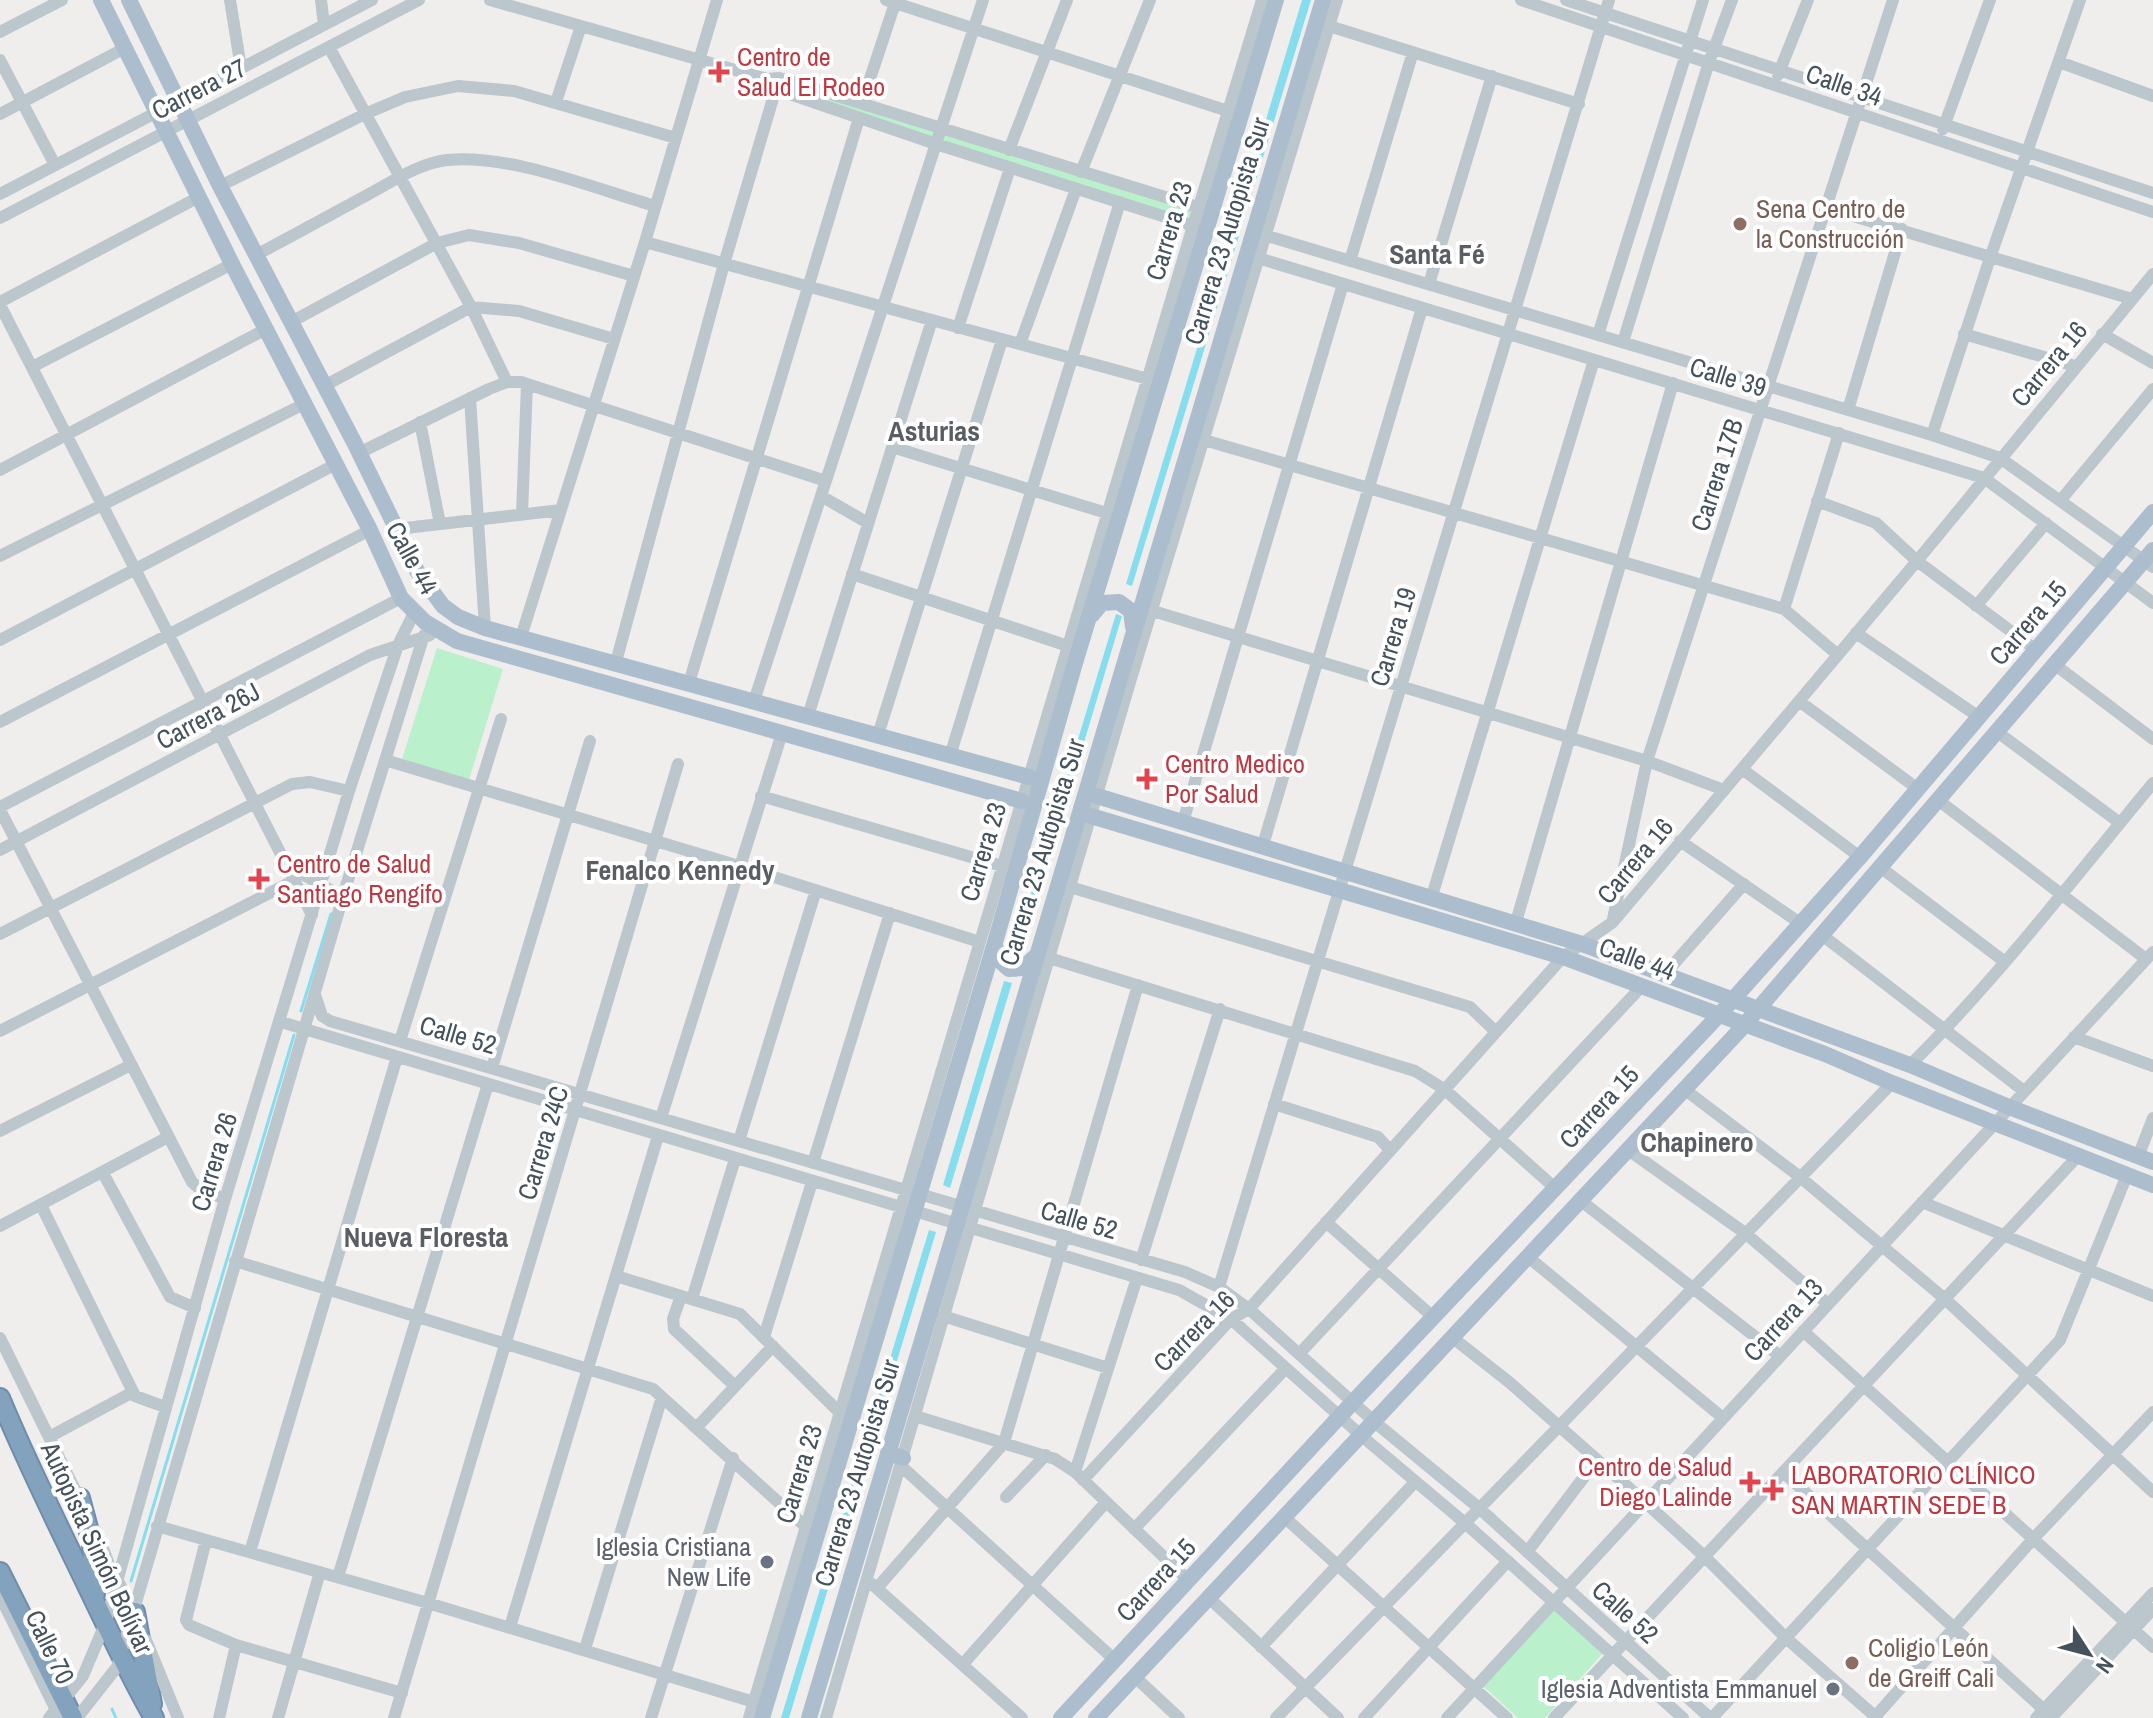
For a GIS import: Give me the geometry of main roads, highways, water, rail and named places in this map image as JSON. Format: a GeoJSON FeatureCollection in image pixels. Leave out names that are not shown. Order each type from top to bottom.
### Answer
{"type":"FeatureCollection","features":[{"type":"Feature","properties":{"kind":"highway","name":"Autopista Simón Bolívar"},"geometry":{"type":"LineString","coordinates":[[0,1398],[31,1473],[120,1657],[156,1718]]}},
{"type":"Feature","properties":{"kind":"highway"},"geometry":{"type":"LineString","coordinates":[[80,1498],[92,1543],[95,1601]]}},
{"type":"Feature","properties":{"kind":"highway"},"geometry":{"type":"LineString","coordinates":[[0,1572],[57,1711],[75,1718]]}},
{"type":"Feature","properties":{"kind":"highway"},"geometry":{"type":"LineString","coordinates":[[135,1612],[149,1698],[156,1718]]}},
{"type":"Feature","properties":{"kind":"main road","name":"Calle 44"},"geometry":{"type":"LineString","coordinates":[[101,0],[232,264],[370,530],[401,598],[432,634],[1022,801]]}},
{"type":"Feature","properties":{"kind":"main road","name":"Calle 44"},"geometry":{"type":"LineString","coordinates":[[129,0],[220,186],[417,571],[435,598],[458,617],[485,628],[1029,777]]}},
{"type":"Feature","properties":{"kind":"main road","name":"Carrera 23 Autopista Sur"},"geometry":{"type":"LineString","coordinates":[[755,1712],[779,1659],[886,1303],[907,1211],[1008,863],[1054,735],[1114,516],[1200,228],[1276,0]]}},
{"type":"Feature","properties":{"kind":"main road","name":"Carrera 23 Autopista Sur"},"geometry":{"type":"LineString","coordinates":[[809,1718],[897,1459],[962,1227],[1107,741],[1132,637],[1169,532],[1323,0]]}},
{"type":"Feature","properties":{"kind":"main road"},"geometry":{"type":"LineString","coordinates":[[283,362],[300,357],[305,350]]}},
{"type":"Feature","properties":{"kind":"main road","name":"Carrera 15"},"geometry":{"type":"LineString","coordinates":[[1061,1718],[1353,1402],[1719,1015],[1860,857],[2153,512]]}},
{"type":"Feature","properties":{"kind":"main road","name":"Carrera 15"},"geometry":{"type":"LineString","coordinates":[[1096,1718],[1745,1025],[2125,582],[2150,559]]}},
{"type":"Feature","properties":{"kind":"main road"},"geometry":{"type":"LineString","coordinates":[[1087,623],[1102,603],[1119,602],[1131,611],[1132,637]]}},
{"type":"Feature","properties":{"kind":"main road"},"geometry":{"type":"LineString","coordinates":[[537,665],[544,642]]}},
{"type":"Feature","properties":{"kind":"main road"},"geometry":{"type":"LineString","coordinates":[[1054,693],[1075,663]]}},
{"type":"Feature","properties":{"kind":"main road"},"geometry":{"type":"LineString","coordinates":[[1049,710],[1054,735]]}},
{"type":"Feature","properties":{"kind":"main road"},"geometry":{"type":"LineString","coordinates":[[919,773],[927,749]]}},
{"type":"Feature","properties":{"kind":"main road","name":"Calle 44"},"geometry":{"type":"LineString","coordinates":[[1097,796],[1582,944],[1910,1065],[2145,1159]]}},
{"type":"Feature","properties":{"kind":"main road","name":"Calle 44"},"geometry":{"type":"LineString","coordinates":[[1091,816],[1563,957],[1825,1054],[2153,1185]]}},
{"type":"Feature","properties":{"kind":"main road"},"geometry":{"type":"LineString","coordinates":[[988,940],[1009,969],[1026,967],[1043,954]]}},
{"type":"Feature","properties":{"kind":"main road"},"geometry":{"type":"LineString","coordinates":[[869,1319],[886,1303]]}},
{"type":"Feature","properties":{"kind":"main road"},"geometry":{"type":"LineString","coordinates":[[852,1376],[859,1395]]}},
{"type":"Feature","properties":{"kind":"main road"},"geometry":{"type":"LineString","coordinates":[[762,1674],[779,1659]]}},
{"type":"Feature","properties":{"kind":"water"},"geometry":{"type":"Polygon","coordinates":[[[1302,0],[1311,0],[1132,586],[1126,584],[1302,0]]]}},
{"type":"Feature","properties":{"kind":"water"},"geometry":{"type":"Polygon","coordinates":[[[1116,614],[1122,616],[1021,952],[1014,950],[1116,614]]]}},
{"type":"Feature","properties":{"kind":"water"},"geometry":{"type":"Polygon","coordinates":[[[1004,981],[1012,983],[950,1188],[943,1185],[1004,981]]]}},
{"type":"Feature","properties":{"kind":"water"},"geometry":{"type":"Polygon","coordinates":[[[929,1230],[936,1232],[789,1718],[781,1718],[929,1230]]]}},
{"type":"Feature","properties":{"kind":"waterway"},"geometry":{"type":"LineString","coordinates":[[301,1011],[331,914]]}},
{"type":"Feature","properties":{"kind":"waterway"},"geometry":{"type":"LineString","coordinates":[[131,1581],[294,1035]]}},
{"type":"Feature","properties":{"kind":"waterway"},"geometry":{"type":"LineString","coordinates":[[112,1709],[116,1718]]}},
{"type":"Feature","properties":{"kind":"place","name":"Centro de Salud El Rodeo"},"geometry":{"type":"Point","coordinates":[719,72]}},
{"type":"Feature","properties":{"kind":"place","name":"Sena Centro de la Construcción"},"geometry":{"type":"Point","coordinates":[1740,224]}},
{"type":"Feature","properties":{"kind":"place","name":"Centro Medico Por Salud"},"geometry":{"type":"Point","coordinates":[1147,779]}},
{"type":"Feature","properties":{"kind":"place","name":"Centro de Salud Santiago Rengifo"},"geometry":{"type":"Point","coordinates":[259,879]}},
{"type":"Feature","properties":{"kind":"place","name":"Centro de Salud Diego Lalinde"},"geometry":{"type":"Point","coordinates":[1750,1482]}},
{"type":"Feature","properties":{"kind":"place","name":"LABORATORIO CLÍNICO SAN MARTIN SEDE B"},"geometry":{"type":"Point","coordinates":[1773,1490]}},
{"type":"Feature","properties":{"kind":"place","name":"Iglesia Cristiana New Life"},"geometry":{"type":"Point","coordinates":[767,1562]}},
{"type":"Feature","properties":{"kind":"place","name":"Coligio León de Greiff Cali"},"geometry":{"type":"Point","coordinates":[1852,1663]}},
{"type":"Feature","properties":{"kind":"place","name":"Iglesia Adventista Emmanuel"},"geometry":{"type":"Point","coordinates":[1833,1689]}},
{"type":"Feature","properties":{"kind":"district","name":"Santa Fé"},"geometry":{"type":"Point","coordinates":[1437,254]}},
{"type":"Feature","properties":{"kind":"district","name":"Asturias"},"geometry":{"type":"Point","coordinates":[934,431]}},
{"type":"Feature","properties":{"kind":"district","name":"Fenalco Kennedy"},"geometry":{"type":"Point","coordinates":[680,870]}},
{"type":"Feature","properties":{"kind":"district","name":"Chapinero"},"geometry":{"type":"Point","coordinates":[1697,1142]}},
{"type":"Feature","properties":{"kind":"district","name":"Nueva Floresta"},"geometry":{"type":"Point","coordinates":[426,1237]}}]}
